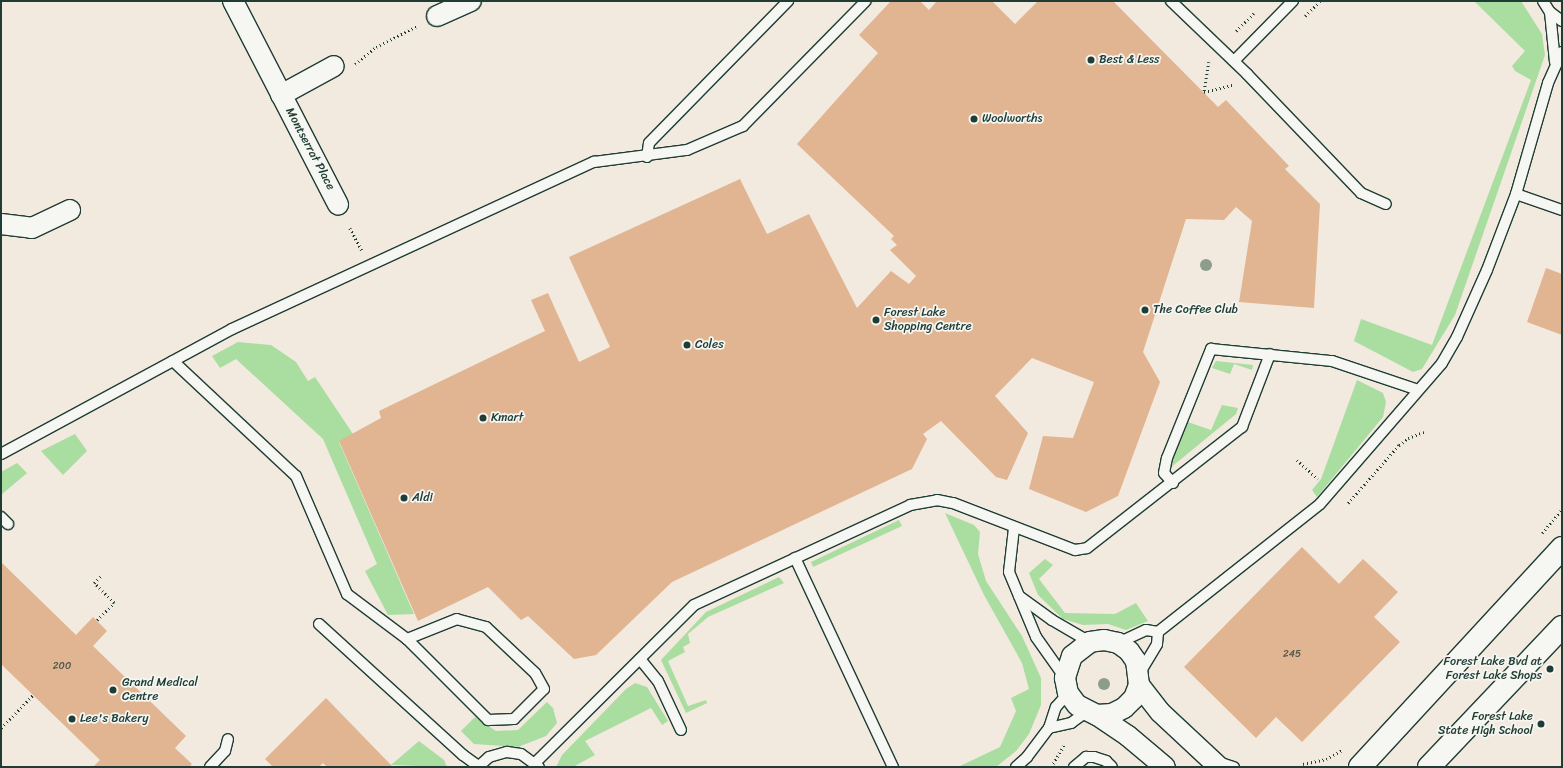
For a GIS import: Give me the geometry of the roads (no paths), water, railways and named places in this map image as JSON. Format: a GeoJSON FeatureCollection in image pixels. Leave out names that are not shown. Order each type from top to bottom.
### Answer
{"type":"FeatureCollection","features":[{"type":"Feature","properties":{"kind":"main road"},"geometry":{"type":"LineString","coordinates":[[1360,767],[1562,548]]}},
{"type":"Feature","properties":{"kind":"main road"},"geometry":{"type":"LineString","coordinates":[[1429,767],[1562,627]]}},
{"type":"Feature","properties":{"kind":"street","name":"Montserrat Place"},"geometry":{"type":"LineString","coordinates":[[233,1],[338,204]]}},
{"type":"Feature","properties":{"kind":"street"},"geometry":{"type":"LineString","coordinates":[[437,16],[470,1]]}},
{"type":"Feature","properties":{"kind":"street","name":"Montserrat Place"},"geometry":{"type":"LineString","coordinates":[[281,95],[342,68]]}},
{"type":"Feature","properties":{"kind":"street"},"geometry":{"type":"LineString","coordinates":[[1,224],[32,228],[70,210]]}},
{"type":"Feature","properties":{"kind":"street"},"geometry":{"type":"LineString","coordinates":[[1165,767],[1128,736],[1077,705],[1066,685],[1072,656],[1090,642],[1104,640],[1118,643],[1129,651],[1140,679],[1160,712],[1215,764]]}},
{"type":"Feature","properties":{"kind":"street"},"geometry":{"type":"LineString","coordinates":[[1092,713],[1112,714],[1124,708],[1134,698],[1140,679]]}},
{"type":"Feature","properties":{"kind":"lane"},"geometry":{"type":"LineString","coordinates":[[647,158],[648,143],[788,1]]}},
{"type":"Feature","properties":{"kind":"lane"},"geometry":{"type":"LineString","coordinates":[[1,454],[232,329],[594,162],[647,158],[687,150],[743,126],[866,1]]}},
{"type":"Feature","properties":{"kind":"lane"},"geometry":{"type":"LineString","coordinates":[[1171,1],[1234,61],[1361,193],[1386,204]]}},
{"type":"Feature","properties":{"kind":"lane"},"geometry":{"type":"LineString","coordinates":[[1234,61],[1293,1]]}},
{"type":"Feature","properties":{"kind":"lane"},"geometry":{"type":"LineString","coordinates":[[1543,1],[1550,12],[1562,21]]}},
{"type":"Feature","properties":{"kind":"lane"},"geometry":{"type":"LineString","coordinates":[[1550,12],[1555,62]]}},
{"type":"Feature","properties":{"kind":"lane"},"geometry":{"type":"LineString","coordinates":[[1140,679],[1157,644],[1158,632],[1320,504],[1442,363],[1457,338],[1487,270],[1516,194],[1534,127],[1555,62],[1562,52]]}},
{"type":"Feature","properties":{"kind":"lane"},"geometry":{"type":"LineString","coordinates":[[1516,194],[1562,210]]}},
{"type":"Feature","properties":{"kind":"lane"},"geometry":{"type":"LineString","coordinates":[[1172,483],[1164,473],[1167,458],[1211,349],[1332,361],[1418,390]]}},
{"type":"Feature","properties":{"kind":"lane"},"geometry":{"type":"LineString","coordinates":[[319,624],[449,740],[462,755],[478,766],[489,757],[507,752],[521,754],[537,765],[694,605],[910,505],[937,500],[953,503],[1063,546],[1081,550],[1172,483],[1242,427],[1270,354]]}},
{"type":"Feature","properties":{"kind":"lane"},"geometry":{"type":"LineString","coordinates":[[174,361],[296,476],[347,594],[407,639],[488,720],[514,719],[544,689],[535,673],[486,627],[457,619],[407,639]]}},
{"type":"Feature","properties":{"kind":"lane"},"geometry":{"type":"LineString","coordinates":[[1014,528],[1009,572],[1036,637],[1066,685],[1056,707],[1049,728],[1027,758],[1016,767]]}},
{"type":"Feature","properties":{"kind":"lane"},"geometry":{"type":"LineString","coordinates":[[795,558],[893,767]]}},
{"type":"Feature","properties":{"kind":"lane"},"geometry":{"type":"LineString","coordinates":[[1019,596],[1052,620],[1090,642]]}},
{"type":"Feature","properties":{"kind":"lane"},"geometry":{"type":"LineString","coordinates":[[1118,643],[1146,630],[1158,632]]}},
{"type":"Feature","properties":{"kind":"lane"},"geometry":{"type":"LineString","coordinates":[[640,659],[658,681],[681,730]]}},
{"type":"Feature","properties":{"kind":"lane"},"geometry":{"type":"LineString","coordinates":[[1049,728],[1071,723],[1092,713]]}},
{"type":"Feature","properties":{"kind":"lane"},"geometry":{"type":"LineString","coordinates":[[210,767],[226,751],[228,739]]}},
{"type":"Feature","properties":{"kind":"lane"},"geometry":{"type":"LineString","coordinates":[[1074,767],[1086,757],[1094,756],[1106,761],[1112,767]]}},
{"type":"Feature","properties":{"kind":"lane"},"geometry":{"type":"LineString","coordinates":[[1215,764],[1234,767]]}},
{"type":"Feature","properties":{"kind":"place","name":"Best & Less"},"geometry":{"type":"Point","coordinates":[1091,60]}},
{"type":"Feature","properties":{"kind":"place","name":"Woolworths"},"geometry":{"type":"Point","coordinates":[974,119]}},
{"type":"Feature","properties":{"kind":"place","name":"The Coffee Club"},"geometry":{"type":"Point","coordinates":[1145,310]}},
{"type":"Feature","properties":{"kind":"place","name":"Forest Lake Shopping Centre"},"geometry":{"type":"Point","coordinates":[876,320]}},
{"type":"Feature","properties":{"kind":"place","name":"Coles"},"geometry":{"type":"Point","coordinates":[687,345]}},
{"type":"Feature","properties":{"kind":"place","name":"Kmart"},"geometry":{"type":"Point","coordinates":[483,418]}},
{"type":"Feature","properties":{"kind":"place","name":"Aldi"},"geometry":{"type":"Point","coordinates":[404,498]}},
{"type":"Feature","properties":{"kind":"place","name":"Forest Lake Bvd at Forest Lake Shops"},"geometry":{"type":"Point","coordinates":[1550,669]}},
{"type":"Feature","properties":{"kind":"place","name":"Grand Medical Centre"},"geometry":{"type":"Point","coordinates":[113,690]}},
{"type":"Feature","properties":{"kind":"place","name":"Lee's Bakery"},"geometry":{"type":"Point","coordinates":[72,719]}},
{"type":"Feature","properties":{"kind":"place","name":"Forest Lake State High School"},"geometry":{"type":"Point","coordinates":[1541,724]}}]}
